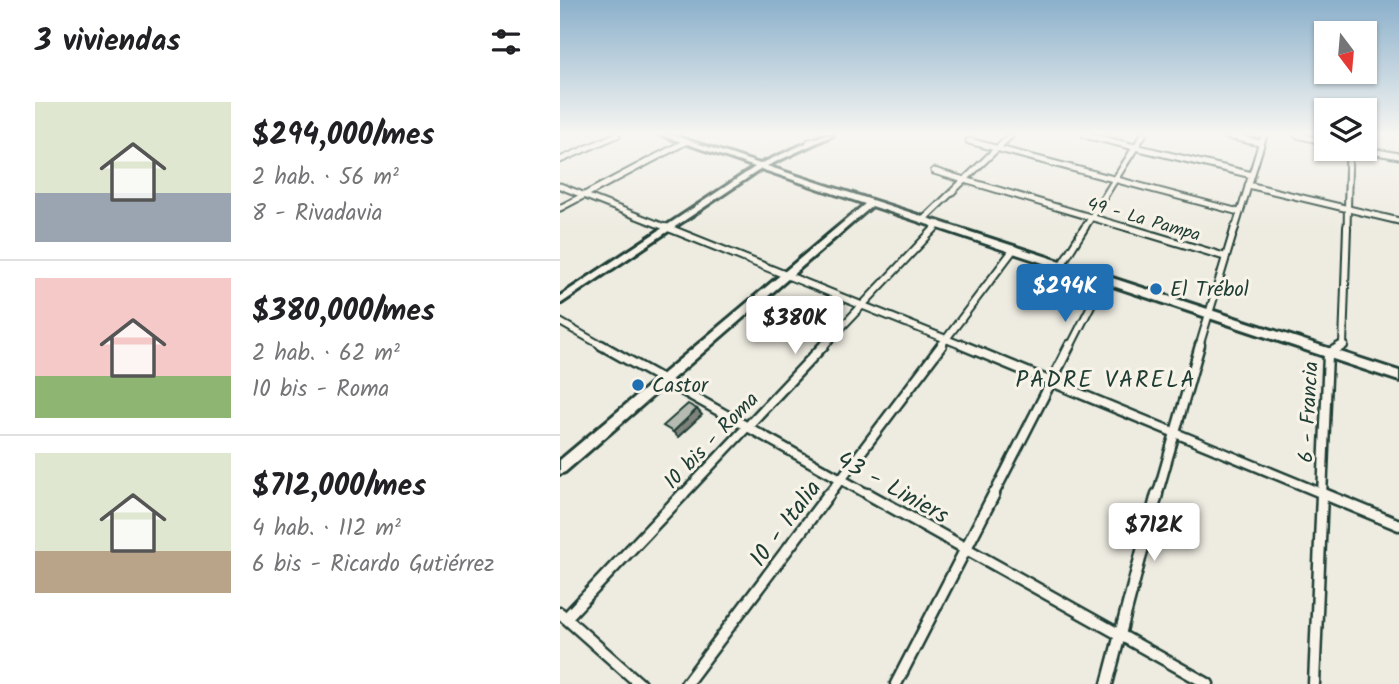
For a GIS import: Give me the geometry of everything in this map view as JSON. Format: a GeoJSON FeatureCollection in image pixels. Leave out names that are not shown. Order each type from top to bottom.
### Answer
{"type":"FeatureCollection","features":[{"type":"Feature","properties":{"kind":"street"},"geometry":{"type":"LineString","coordinates":[[560,208],[638,167]]}},
{"type":"Feature","properties":{"kind":"street"},"geometry":{"type":"LineString","coordinates":[[560,301],[760,167],[1399,376]]}},
{"type":"Feature","properties":{"kind":"street"},"geometry":{"type":"LineString","coordinates":[[923,219],[978,167]]}},
{"type":"Feature","properties":{"kind":"street"},"geometry":{"type":"LineString","coordinates":[[1068,167],[1239,212]]}},
{"type":"Feature","properties":{"kind":"street"},"geometry":{"type":"LineString","coordinates":[[1062,264],[1123,167]]}},
{"type":"Feature","properties":{"kind":"street"},"geometry":{"type":"LineString","coordinates":[[1218,167],[1252,175]]}},
{"type":"Feature","properties":{"kind":"street"},"geometry":{"type":"LineString","coordinates":[[1107,684],[1174,435],[1254,167]]}},
{"type":"Feature","properties":{"kind":"street","name":"6 - Francia"},"geometry":{"type":"LineString","coordinates":[[1314,684],[1328,354],[1343,345],[1349,167]]}},
{"type":"Feature","properties":{"kind":"street","name":"49 - La Pampa"},"geometry":{"type":"LineString","coordinates":[[934,172],[1226,257]]}},
{"type":"Feature","properties":{"kind":"street"},"geometry":{"type":"LineString","coordinates":[[560,186],[862,304],[1174,435],[1399,525]]}},
{"type":"Feature","properties":{"kind":"street"},"geometry":{"type":"LineString","coordinates":[[1248,186],[1399,221]]}},
{"type":"Feature","properties":{"kind":"street"},"geometry":{"type":"LineString","coordinates":[[560,468],[872,203]]}},
{"type":"Feature","properties":{"kind":"street","name":"10 bis - Roma"},"geometry":{"type":"LineString","coordinates":[[563,615],[749,427],[939,224]]}},
{"type":"Feature","properties":{"kind":"street","name":"10 - Italia"},"geometry":{"type":"LineString","coordinates":[[686,684],[1014,249]]}},
{"type":"Feature","properties":{"kind":"street"},"geometry":{"type":"LineString","coordinates":[[896,684],[1105,278]]}},
{"type":"Feature","properties":{"kind":"street","name":"43 - Liniers"},"geometry":{"type":"LineString","coordinates":[[560,322],[1208,684]]}},
{"type":"Feature","properties":{"kind":"street"},"geometry":{"type":"LineString","coordinates":[[563,615],[640,684]]}},
{"type":"Feature","properties":{"kind":"building"},"geometry":{"type":"Polygon","coordinates":[[[688,404],[697,409],[673,432],[663,426],[688,404]]]}},
{"type":"Feature","properties":{"kind":"place","name":"El Trébol"},"geometry":{"type":"Point","coordinates":[1156,289]}},
{"type":"Feature","properties":{"kind":"place","name":"Castor"},"geometry":{"type":"Point","coordinates":[638,385]}},
{"type":"Feature","properties":{"kind":"district","name":"PADRE VARELA"},"geometry":{"type":"Point","coordinates":[1106,379]}}]}
